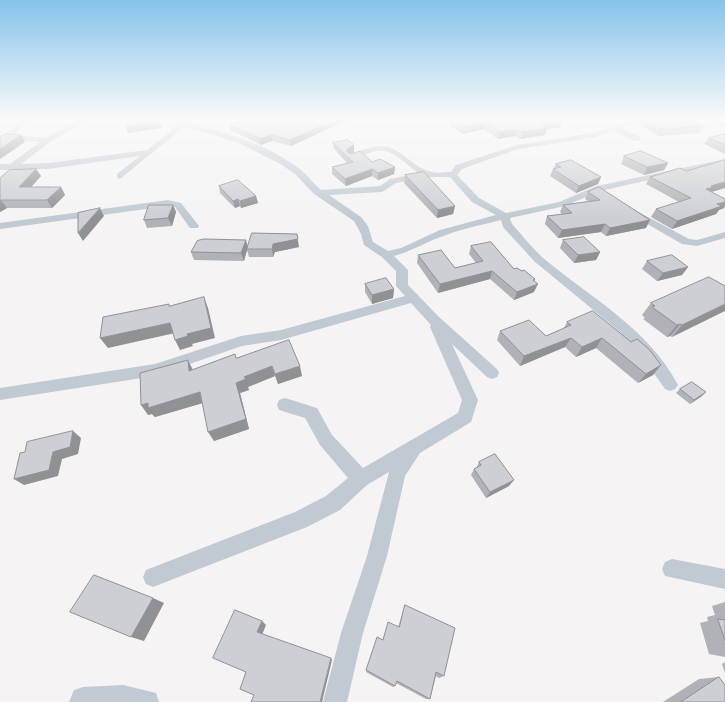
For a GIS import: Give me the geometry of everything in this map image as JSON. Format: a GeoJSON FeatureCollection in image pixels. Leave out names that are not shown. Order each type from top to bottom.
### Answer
{"type":"FeatureCollection","features":[{"type":"Feature","properties":{"kind":"street"},"geometry":{"type":"LineString","coordinates":[[12,167],[32,152]]}},
{"type":"Feature","properties":{"kind":"street"},"geometry":{"type":"LineString","coordinates":[[0,167],[48,166],[149,152]]}},
{"type":"Feature","properties":{"kind":"street"},"geometry":{"type":"LineString","coordinates":[[120,176],[149,152]]}},
{"type":"Feature","properties":{"kind":"street"},"geometry":{"type":"LineString","coordinates":[[263,152],[299,173],[309,186],[342,206],[352,215],[367,232],[368,243],[386,255],[402,270],[402,286],[434,320],[492,373]]}},
{"type":"Feature","properties":{"kind":"street"},"geometry":{"type":"LineString","coordinates":[[352,157],[366,152]]}},
{"type":"Feature","properties":{"kind":"street"},"geometry":{"type":"LineString","coordinates":[[394,152],[410,165],[428,174]]}},
{"type":"Feature","properties":{"kind":"street"},"geometry":{"type":"LineString","coordinates":[[453,175],[459,167],[504,152]]}},
{"type":"Feature","properties":{"kind":"street"},"geometry":{"type":"LineString","coordinates":[[386,255],[405,250],[419,242],[444,232],[505,216],[562,204],[597,189],[725,161]]}},
{"type":"Feature","properties":{"kind":"street"},"geometry":{"type":"LineString","coordinates":[[319,193],[382,188],[393,181],[428,174],[453,175]]}},
{"type":"Feature","properties":{"kind":"street"},"geometry":{"type":"LineString","coordinates":[[453,175],[465,193],[479,204],[505,216]]}},
{"type":"Feature","properties":{"kind":"street"},"geometry":{"type":"LineString","coordinates":[[597,189],[610,197]]}},
{"type":"Feature","properties":{"kind":"street"},"geometry":{"type":"LineString","coordinates":[[0,226],[38,219],[168,203],[178,205],[194,226]]}},
{"type":"Feature","properties":{"kind":"street"},"geometry":{"type":"LineString","coordinates":[[623,205],[686,242],[697,243],[725,235]]}},
{"type":"Feature","properties":{"kind":"street"},"geometry":{"type":"LineString","coordinates":[[505,216],[507,225],[538,259],[625,329],[649,355],[670,385]]}},
{"type":"Feature","properties":{"kind":"street"},"geometry":{"type":"LineString","coordinates":[[0,394],[155,370],[241,341],[282,335],[414,298]]}},
{"type":"Feature","properties":{"kind":"street"},"geometry":{"type":"LineString","coordinates":[[153,577],[300,520],[333,503],[361,479],[465,417],[470,400],[434,320]]}},
{"type":"Feature","properties":{"kind":"street"},"geometry":{"type":"LineString","coordinates":[[285,405],[311,413],[316,425],[330,446],[361,479]]}},
{"type":"Feature","properties":{"kind":"street"},"geometry":{"type":"LineString","coordinates":[[335,702],[352,633],[377,556],[397,473],[414,448]]}},
{"type":"Feature","properties":{"kind":"street"},"geometry":{"type":"LineString","coordinates":[[672,569],[725,579]]}},
{"type":"Feature","properties":{"kind":"street"},"geometry":{"type":"LineString","coordinates":[[81,702],[83,699],[123,697],[147,702]]}},
{"type":"Feature","properties":{"kind":"building"},"geometry":{"type":"Polygon","coordinates":[[[342,152],[352,154],[361,152],[372,162],[380,159],[395,167],[378,173],[372,169],[345,179],[332,167],[353,162],[342,152]]]}},
{"type":"Feature","properties":{"kind":"building"},"geometry":{"type":"Polygon","coordinates":[[[643,152],[668,163],[647,167],[624,156],[643,152]]]}},
{"type":"Feature","properties":{"kind":"building"},"geometry":{"type":"Polygon","coordinates":[[[571,160],[601,177],[579,186],[553,169],[561,167],[556,164],[571,160]]]}},
{"type":"Feature","properties":{"kind":"building"},"geometry":{"type":"Polygon","coordinates":[[[725,160],[725,182],[706,189],[725,199],[725,202],[717,204],[722,206],[677,221],[656,209],[691,198],[650,177],[680,168],[686,171],[725,160]]]}},
{"type":"Feature","properties":{"kind":"building"},"geometry":{"type":"Polygon","coordinates":[[[36,169],[19,187],[61,187],[47,200],[0,201],[0,178],[9,170],[36,169]]]}},
{"type":"Feature","properties":{"kind":"building"},"geometry":{"type":"Polygon","coordinates":[[[424,172],[455,206],[438,210],[405,175],[424,172]]]}},
{"type":"Feature","properties":{"kind":"building"},"geometry":{"type":"Polygon","coordinates":[[[238,180],[256,196],[240,201],[238,199],[233,201],[219,186],[238,180]]]}},
{"type":"Feature","properties":{"kind":"building"},"geometry":{"type":"Polygon","coordinates":[[[599,187],[650,220],[610,228],[605,224],[562,230],[547,216],[572,213],[563,205],[600,200],[588,192],[599,187]]]}},
{"type":"Feature","properties":{"kind":"building"},"geometry":{"type":"Polygon","coordinates":[[[149,205],[173,205],[168,218],[144,220],[149,205]]]}},
{"type":"Feature","properties":{"kind":"building"},"geometry":{"type":"Polygon","coordinates":[[[100,208],[78,233],[78,213],[100,208]]]}},
{"type":"Feature","properties":{"kind":"building"},"geometry":{"type":"Polygon","coordinates":[[[252,233],[297,234],[298,239],[273,244],[272,249],[247,249],[252,233]]]}},
{"type":"Feature","properties":{"kind":"building"},"geometry":{"type":"Polygon","coordinates":[[[584,237],[600,252],[578,255],[563,240],[584,237]]]}},
{"type":"Feature","properties":{"kind":"building"},"geometry":{"type":"Polygon","coordinates":[[[204,239],[246,240],[241,253],[191,252],[197,241],[204,239]]]}},
{"type":"Feature","properties":{"kind":"building"},"geometry":{"type":"Polygon","coordinates":[[[491,242],[514,269],[517,268],[522,271],[524,270],[535,279],[533,280],[538,284],[517,292],[492,271],[440,284],[418,255],[441,250],[455,268],[483,261],[471,246],[491,242]]]}},
{"type":"Feature","properties":{"kind":"building"},"geometry":{"type":"Polygon","coordinates":[[[672,255],[688,267],[663,273],[647,261],[672,255]]]}},
{"type":"Feature","properties":{"kind":"building"},"geometry":{"type":"Polygon","coordinates":[[[709,277],[725,286],[725,304],[682,325],[677,325],[652,307],[655,306],[651,303],[709,277]]]}},
{"type":"Feature","properties":{"kind":"building"},"geometry":{"type":"Polygon","coordinates":[[[386,278],[394,289],[372,295],[365,284],[386,278]]]}},
{"type":"Feature","properties":{"kind":"building"},"geometry":{"type":"Polygon","coordinates":[[[204,297],[211,328],[187,334],[188,336],[175,340],[170,323],[100,338],[103,317],[169,304],[169,306],[204,297]]]}},
{"type":"Feature","properties":{"kind":"building"},"geometry":{"type":"Polygon","coordinates":[[[593,311],[631,342],[637,339],[649,349],[661,365],[646,374],[602,338],[582,347],[571,338],[524,356],[500,331],[529,320],[546,336],[571,325],[567,322],[593,311]]]}},
{"type":"Feature","properties":{"kind":"building"},"geometry":{"type":"Polygon","coordinates":[[[289,340],[300,366],[275,374],[272,366],[244,377],[246,379],[236,383],[246,419],[208,432],[200,392],[148,408],[148,403],[141,405],[140,373],[188,360],[189,371],[235,354],[236,358],[289,340]]]}},
{"type":"Feature","properties":{"kind":"building"},"geometry":{"type":"Polygon","coordinates":[[[692,382],[706,392],[694,400],[680,389],[692,382]]]}},
{"type":"Feature","properties":{"kind":"building"},"geometry":{"type":"Polygon","coordinates":[[[73,431],[70,447],[53,452],[49,470],[14,479],[20,453],[25,452],[27,442],[73,431]]]}},
{"type":"Feature","properties":{"kind":"building"},"geometry":{"type":"Polygon","coordinates":[[[495,454],[514,480],[490,492],[474,469],[481,465],[479,462],[495,454]]]}},
{"type":"Feature","properties":{"kind":"building"},"geometry":{"type":"Polygon","coordinates":[[[94,575],[153,598],[131,637],[70,612],[94,575]]]}},
{"type":"Feature","properties":{"kind":"building"},"geometry":{"type":"Polygon","coordinates":[[[405,605],[455,628],[444,676],[436,672],[430,699],[397,681],[395,686],[366,670],[377,637],[383,640],[388,622],[399,627],[405,605]]]}},
{"type":"Feature","properties":{"kind":"building"},"geometry":{"type":"Polygon","coordinates":[[[235,610],[262,621],[257,632],[331,658],[320,702],[251,702],[254,695],[240,689],[246,672],[213,658],[235,610]]]}},
{"type":"Feature","properties":{"kind":"building"},"geometry":{"type":"Polygon","coordinates":[[[718,619],[725,620],[725,640],[718,619]]]}},
{"type":"Feature","properties":{"kind":"building"},"geometry":{"type":"Polygon","coordinates":[[[719,677],[725,685],[725,702],[681,702],[719,677]]]}}]}
